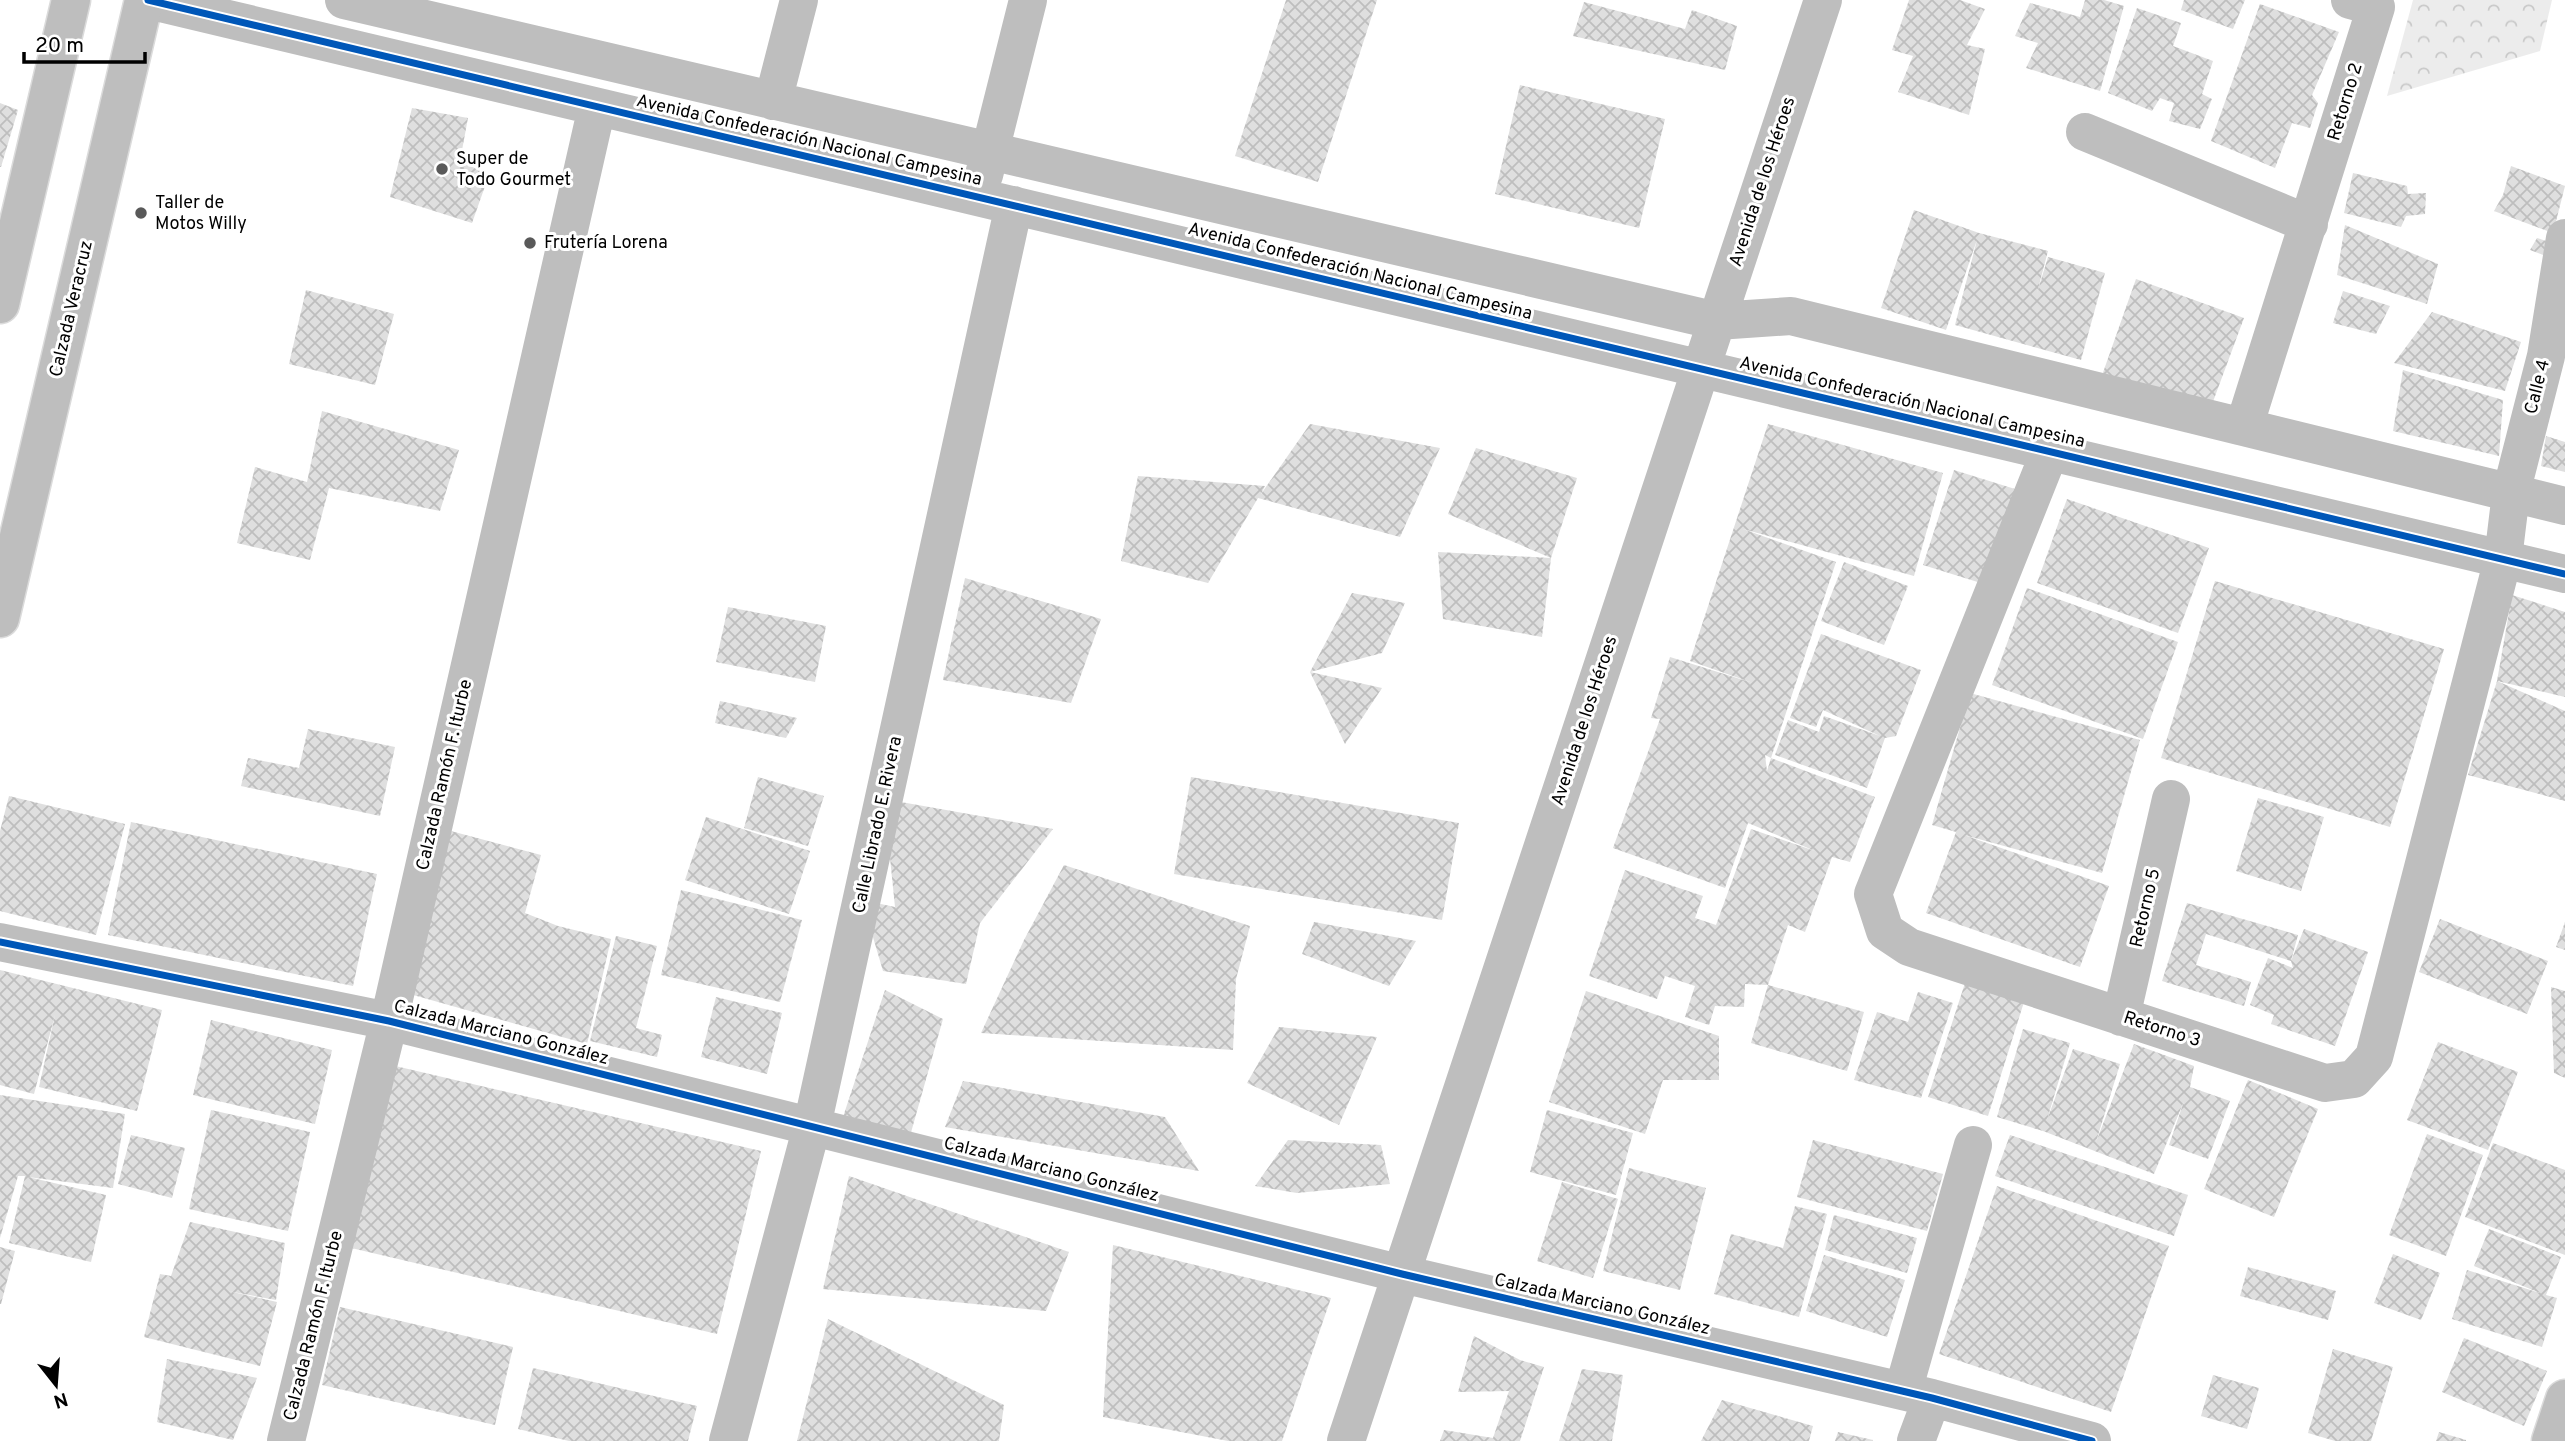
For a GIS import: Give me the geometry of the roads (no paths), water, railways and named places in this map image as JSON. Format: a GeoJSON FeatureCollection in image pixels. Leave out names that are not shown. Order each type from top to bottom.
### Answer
{"type":"FeatureCollection","features":[{"type":"Feature","properties":{"kind":"street"},"geometry":{"type":"LineString","coordinates":[[0,304],[71,0]]}},
{"type":"Feature","properties":{"kind":"street","name":"Avenida Confederación Nacional Campesina"},"geometry":{"type":"LineString","coordinates":[[146,0],[2565,574]]}},
{"type":"Feature","properties":{"kind":"street","name":"Calzada Veracruz"},"geometry":{"type":"LineString","coordinates":[[0,618],[146,0]]}},
{"type":"Feature","properties":{"kind":"street","name":"Avenida Confederación Nacional Campesina"},"geometry":{"type":"LineString","coordinates":[[344,0],[1717,321],[1791,316],[2565,506]]}},
{"type":"Feature","properties":{"kind":"street"},"geometry":{"type":"LineString","coordinates":[[773,101],[799,0]]}},
{"type":"Feature","properties":{"kind":"street","name":"Calle Librado E. Rivera"},"geometry":{"type":"LineString","coordinates":[[729,1441],[812,1126],[996,201],[990,152],[1028,0]]}},
{"type":"Feature","properties":{"kind":"street","name":"Avenida de los Héroes"},"geometry":{"type":"LineString","coordinates":[[1346,1441],[1823,0]]}},
{"type":"Feature","properties":{"kind":"street","name":"Retorno 2"},"geometry":{"type":"LineString","coordinates":[[2244,427],[2376,7],[2350,0]]}},
{"type":"Feature","properties":{"kind":"street","name":"Calzada Ramón F. Iturbe"},"geometry":{"type":"LineString","coordinates":[[286,1441],[389,1021],[597,107]]}},
{"type":"Feature","properties":{"kind":"street"},"geometry":{"type":"LineString","coordinates":[[2085,132],[2309,224]]}},
{"type":"Feature","properties":{"kind":"street"},"geometry":{"type":"LineString","coordinates":[[1230,257],[1242,212]]}},
{"type":"Feature","properties":{"kind":"street","name":"Calle 4"},"geometry":{"type":"LineString","coordinates":[[2511,493],[2546,356],[2565,238]]}},
{"type":"Feature","properties":{"kind":"street","name":"Retorno 3"},"geometry":{"type":"LineString","coordinates":[[2050,451],[1873,894],[1885,931],[1909,947],[2325,1083],[2354,1079],[2374,1056],[2503,559],[2511,493]]}},
{"type":"Feature","properties":{"kind":"street","name":"Retorno 5"},"geometry":{"type":"LineString","coordinates":[[2121,1017],[2171,799]]}},
{"type":"Feature","properties":{"kind":"street","name":"Calzada Marciano González"},"geometry":{"type":"LineString","coordinates":[[0,942],[389,1021],[1402,1274],[1917,1394],[2092,1441]]}},
{"type":"Feature","properties":{"kind":"street"},"geometry":{"type":"LineString","coordinates":[[1916,1441],[1917,1394],[1973,1145]]}},
{"type":"Feature","properties":{"kind":"street"},"geometry":{"type":"LineString","coordinates":[[2551,1441],[2565,1399]]}},
{"type":"Feature","properties":{"kind":"place","name":"Super de Todo Gourmet"},"geometry":{"type":"Point","coordinates":[442,169]}},
{"type":"Feature","properties":{"kind":"place","name":"Taller de Motos Willy"},"geometry":{"type":"Point","coordinates":[141,213]}},
{"type":"Feature","properties":{"kind":"place","name":"Frutería Lorena"},"geometry":{"type":"Point","coordinates":[530,243]}}]}
